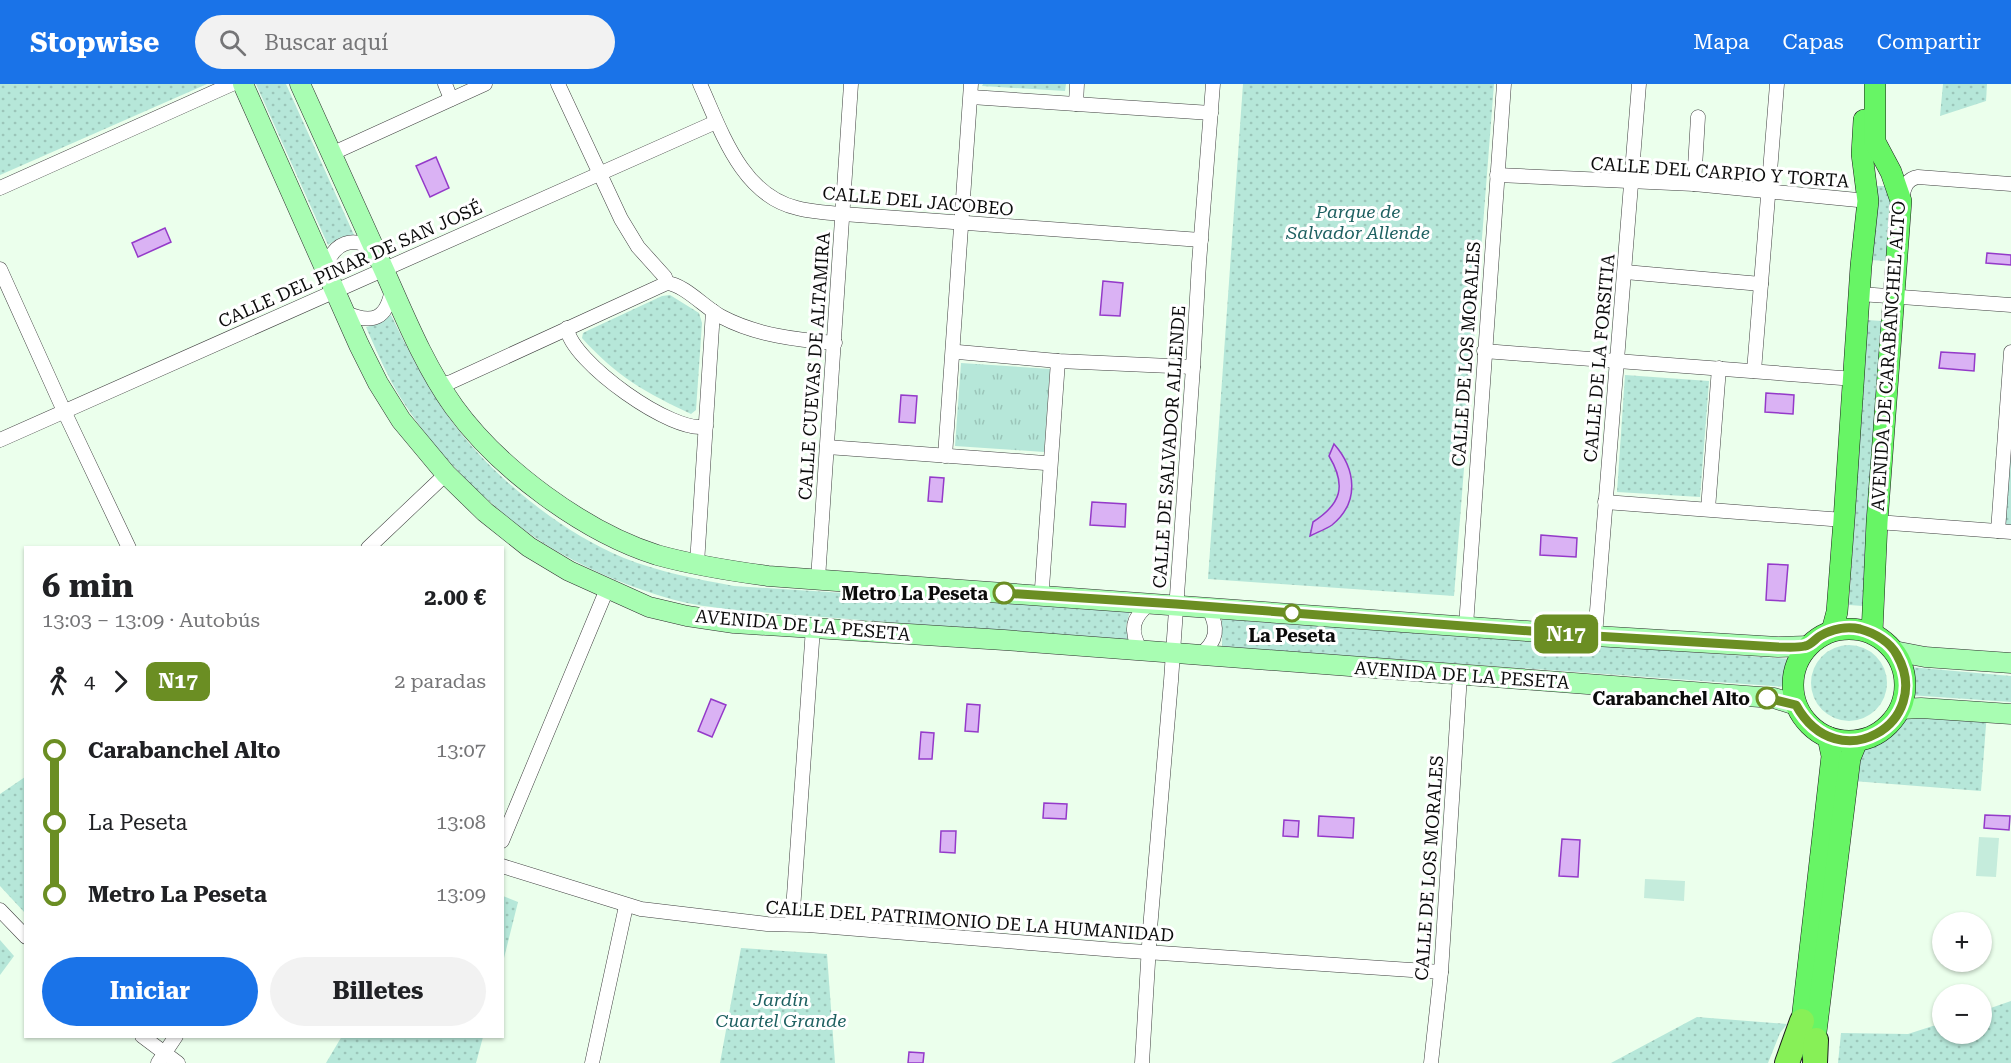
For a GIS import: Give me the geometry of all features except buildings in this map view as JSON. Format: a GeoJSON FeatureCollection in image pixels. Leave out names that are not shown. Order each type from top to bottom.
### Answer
{"type":"FeatureCollection","features":[{"type":"Feature","properties":{"kind":"highway"},"geometry":{"type":"LineString","coordinates":[[1786,1063],[1811,1047]]}},
{"type":"Feature","properties":{"kind":"main road","name":"AVENIDA DE CARABANCHEL ALTO"},"geometry":{"type":"LineString","coordinates":[[1832,631],[1837,612],[1868,201],[1862,154],[1869,84]]}},
{"type":"Feature","properties":{"kind":"main road","name":"AVENIDA DE CARABANCHEL ALTO"},"geometry":{"type":"LineString","coordinates":[[1872,633],[1877,522],[1901,201],[1891,172],[1875,142],[1875,84]]}},
{"type":"Feature","properties":{"kind":"main road"},"geometry":{"type":"LineString","coordinates":[[1846,628],[1872,633],[1884,640],[1902,664],[1906,679],[1901,708],[1890,724],[1875,735],[1857,741],[1842,741],[1814,730],[1803,719],[1792,690],[1793,674],[1798,659],[1808,646],[1819,637],[1832,631],[1846,628]]}},
{"type":"Feature","properties":{"kind":"main road"},"geometry":{"type":"LineString","coordinates":[[1811,1047],[1832,756],[1828,737]]}},
{"type":"Feature","properties":{"kind":"main road"},"geometry":{"type":"LineString","coordinates":[[1797,1063],[1811,1047],[1850,758],[1857,741]]}},
{"type":"Feature","properties":{"kind":"street"},"geometry":{"type":"LineString","coordinates":[[0,188],[232,84]]}},
{"type":"Feature","properties":{"kind":"street","name":"AVENIDA DE LA PESETA"},"geometry":{"type":"LineString","coordinates":[[243,84],[378,383],[401,420],[446,474],[485,512],[529,547],[569,571],[649,607],[687,616],[734,623],[1774,698],[1796,705]]}},
{"type":"Feature","properties":{"kind":"street"},"geometry":{"type":"LineString","coordinates":[[300,84],[429,367],[455,409],[490,448],[535,489],[591,526],[625,543],[657,555],[731,571],[768,576],[1595,636],[1778,647],[1808,646]]}},
{"type":"Feature","properties":{"kind":"street"},"geometry":{"type":"LineString","coordinates":[[445,84],[451,99]]}},
{"type":"Feature","properties":{"kind":"street"},"geometry":{"type":"LineString","coordinates":[[331,154],[485,84]]}},
{"type":"Feature","properties":{"kind":"street"},"geometry":{"type":"LineString","coordinates":[[558,84],[598,174],[621,219],[638,247],[665,277],[667,283]]}},
{"type":"Feature","properties":{"kind":"street","name":"CALLE DEL JACOBEO"},"geometry":{"type":"LineString","coordinates":[[700,84],[727,145],[744,172],[771,197],[795,208],[843,214],[1201,240]]}},
{"type":"Feature","properties":{"kind":"street","name":"CALLE CUEVAS DE ALTAMIRA"},"geometry":{"type":"LineString","coordinates":[[818,579],[851,84]]}},
{"type":"Feature","properties":{"kind":"street"},"geometry":{"type":"LineString","coordinates":[[1076,104],[1077,84]]}},
{"type":"Feature","properties":{"kind":"street","name":"CALLE DE SALVADOR ALLENDE"},"geometry":{"type":"LineString","coordinates":[[1142,1063],[1213,84]]}},
{"type":"Feature","properties":{"kind":"street","name":"CALLE DE LOS MORALES"},"geometry":{"type":"LineString","coordinates":[[1466,626],[1503,84]]}},
{"type":"Feature","properties":{"kind":"street","name":"CALLE DE LA FORSITIA"},"geometry":{"type":"LineString","coordinates":[[1595,636],[1639,84]]}},
{"type":"Feature","properties":{"kind":"street"},"geometry":{"type":"LineString","coordinates":[[1754,371],[1777,84]]}},
{"type":"Feature","properties":{"kind":"street"},"geometry":{"type":"LineString","coordinates":[[945,456],[971,90],[1076,104],[1211,113]]}},
{"type":"Feature","properties":{"kind":"street"},"geometry":{"type":"LineString","coordinates":[[1694,184],[1698,117]]}},
{"type":"Feature","properties":{"kind":"street","name":"CALLE DEL PINAR DE SAN JOSÉ"},"geometry":{"type":"LineString","coordinates":[[0,440],[716,122]]}},
{"type":"Feature","properties":{"kind":"street","name":"CALLE DEL CARPIO Y TORTA"},"geometry":{"type":"LineString","coordinates":[[1497,175],[1694,184],[1868,201]]}},
{"type":"Feature","properties":{"kind":"street"},"geometry":{"type":"LineString","coordinates":[[1901,201],[1907,182],[1918,177],[2011,184]]}},
{"type":"Feature","properties":{"kind":"street"},"geometry":{"type":"LineString","coordinates":[[326,267],[329,257],[340,246],[358,242],[374,249]]}},
{"type":"Feature","properties":{"kind":"street"},"geometry":{"type":"LineString","coordinates":[[0,269],[128,546]]}},
{"type":"Feature","properties":{"kind":"street"},"geometry":{"type":"LineString","coordinates":[[1625,272],[1761,284]]}},
{"type":"Feature","properties":{"kind":"street"},"geometry":{"type":"LineString","coordinates":[[440,385],[667,283],[678,286],[729,320],[768,334],[835,343]]}},
{"type":"Feature","properties":{"kind":"street"},"geometry":{"type":"LineString","coordinates":[[346,314],[364,319],[376,318],[384,312],[388,305],[392,289]]}},
{"type":"Feature","properties":{"kind":"street"},"geometry":{"type":"LineString","coordinates":[[1860,294],[2011,305]]}},
{"type":"Feature","properties":{"kind":"street"},"geometry":{"type":"LineString","coordinates":[[697,564],[713,311]]}},
{"type":"Feature","properties":{"kind":"street"},"geometry":{"type":"LineString","coordinates":[[567,328],[571,341],[588,361],[630,397],[679,423],[696,427],[706,426]]}},
{"type":"Feature","properties":{"kind":"street"},"geometry":{"type":"LineString","coordinates":[[1484,351],[1855,378]]}},
{"type":"Feature","properties":{"kind":"street"},"geometry":{"type":"LineString","coordinates":[[953,354],[958,352],[1058,361],[1193,367]]}},
{"type":"Feature","properties":{"kind":"street"},"geometry":{"type":"LineString","coordinates":[[1877,522],[2005,532],[2011,352]]}},
{"type":"Feature","properties":{"kind":"street"},"geometry":{"type":"LineString","coordinates":[[1043,596],[1058,361]]}},
{"type":"Feature","properties":{"kind":"street"},"geometry":{"type":"LineString","coordinates":[[1708,509],[1719,368]]}},
{"type":"Feature","properties":{"kind":"street"},"geometry":{"type":"LineString","coordinates":[[827,447],[1045,464],[1050,462]]}},
{"type":"Feature","properties":{"kind":"street"},"geometry":{"type":"LineString","coordinates":[[370,546],[446,474]]}},
{"type":"Feature","properties":{"kind":"street"},"geometry":{"type":"LineString","coordinates":[[1605,502],[1844,520]]}},
{"type":"Feature","properties":{"kind":"street"},"geometry":{"type":"LineString","coordinates":[[504,837],[608,588]]}},
{"type":"Feature","properties":{"kind":"street"},"geometry":{"type":"LineString","coordinates":[[1141,651],[1134,635],[1134,625],[1136,618],[1150,603]]}},
{"type":"Feature","properties":{"kind":"street"},"geometry":{"type":"LineString","coordinates":[[1199,656],[1212,643],[1215,635],[1212,615],[1208,607]]}},
{"type":"Feature","properties":{"kind":"street"},"geometry":{"type":"LineString","coordinates":[[792,924],[813,628]]}},
{"type":"Feature","properties":{"kind":"street"},"geometry":{"type":"LineString","coordinates":[[1894,651],[1925,657],[2011,663]]}},
{"type":"Feature","properties":{"kind":"street","name":"CALLE DE LOS MORALES"},"geometry":{"type":"LineString","coordinates":[[1431,1063],[1441,972],[1460,675]]}},
{"type":"Feature","properties":{"kind":"street"},"geometry":{"type":"LineString","coordinates":[[1901,708],[2011,714]]}},
{"type":"Feature","properties":{"kind":"street","name":"CALLE DEL PATRIMONIO DE LA HUMANIDAD"},"geometry":{"type":"LineString","coordinates":[[504,867],[626,906],[767,924],[1441,972]]}},
{"type":"Feature","properties":{"kind":"street"},"geometry":{"type":"LineString","coordinates":[[592,1063],[626,906]]}},
{"type":"Feature","properties":{"kind":"street"},"geometry":{"type":"LineString","coordinates":[[0,910],[24,935]]}},
{"type":"Feature","properties":{"kind":"street"},"geometry":{"type":"LineString","coordinates":[[144,1038],[161,1058],[178,1063]]}},
{"type":"Feature","properties":{"kind":"street"},"geometry":{"type":"LineString","coordinates":[[161,1058],[175,1038]]}},
{"type":"Feature","properties":{"kind":"green space"},"geometry":{"type":"Polygon","coordinates":[[[0,84],[207,84],[0,175],[0,84]]]}},
{"type":"Feature","properties":{"kind":"green space"},"geometry":{"type":"Polygon","coordinates":[[[256,84],[286,84],[354,235],[341,237],[328,245],[256,84]]]}},
{"type":"Feature","properties":{"kind":"green space"},"geometry":{"type":"Polygon","coordinates":[[[983,84],[1066,84],[1065,91],[982,86],[983,84]]]}},
{"type":"Feature","properties":{"kind":"green space","name":"Parque de Salvador Allende"},"geometry":{"type":"Polygon","coordinates":[[[1243,84],[1494,84],[1454,596],[1208,579],[1243,84]]]}},
{"type":"Feature","properties":{"kind":"green space"},"geometry":{"type":"Polygon","coordinates":[[[1943,84],[1987,84],[1986,101],[1940,116],[1943,84]]]}},
{"type":"Feature","properties":{"kind":"green space"},"geometry":{"type":"Polygon","coordinates":[[[1871,186],[1887,186],[1891,194],[1888,261],[1868,260],[1871,186]]]}},
{"type":"Feature","properties":{"kind":"green space"},"geometry":{"type":"Polygon","coordinates":[[[670,295],[699,313],[702,323],[696,410],[691,414],[632,382],[607,363],[582,338],[583,333],[589,330],[662,296],[670,295]]]}},
{"type":"Feature","properties":{"kind":"green space"},"geometry":{"type":"Polygon","coordinates":[[[391,315],[439,403],[483,458],[504,479],[550,516],[574,532],[624,558],[664,571],[734,586],[1130,611],[1126,626],[1129,641],[733,610],[671,599],[601,574],[562,554],[513,521],[489,501],[443,455],[405,405],[366,327],[380,323],[391,315]]]}},
{"type":"Feature","properties":{"kind":"green space"},"geometry":{"type":"Polygon","coordinates":[[[1867,320],[1882,321],[1863,606],[1849,605],[1867,320]]]}},
{"type":"Feature","properties":{"kind":"green space"},"geometry":{"type":"Polygon","coordinates":[[[961,363],[1050,369],[1044,452],[955,446],[961,363]]]}},
{"type":"Feature","properties":{"kind":"green space"},"geometry":{"type":"Polygon","coordinates":[[[1625,375],[1709,381],[1700,497],[1617,492],[1625,375]]]}},
{"type":"Feature","properties":{"kind":"green space"},"geometry":{"type":"Polygon","coordinates":[[[2011,426],[2011,532],[1998,531],[2011,426]]]}},
{"type":"Feature","properties":{"kind":"green space"},"geometry":{"type":"Polygon","coordinates":[[[1222,619],[1791,659],[1788,687],[1222,647],[1222,619]]]}},
{"type":"Feature","properties":{"kind":"green space"},"geometry":{"type":"Polygon","coordinates":[[[1849,645],[1864,648],[1876,656],[1884,668],[1887,683],[1884,698],[1876,710],[1864,718],[1849,721],[1834,718],[1822,710],[1814,698],[1811,683],[1814,668],[1822,656],[1834,648],[1849,645]]]}},
{"type":"Feature","properties":{"kind":"green space"},"geometry":{"type":"Polygon","coordinates":[[[1910,667],[2011,676],[2011,702],[1909,695],[1910,667]]]}},
{"type":"Feature","properties":{"kind":"green space"},"geometry":{"type":"Polygon","coordinates":[[[1901,709],[1987,712],[1981,791],[1853,781],[1857,741],[1882,730],[1901,709]]]}},
{"type":"Feature","properties":{"kind":"green space"},"geometry":{"type":"Polygon","coordinates":[[[24,778],[24,912],[0,886],[0,794],[24,778]]]}},
{"type":"Feature","properties":{"kind":"green space"},"geometry":{"type":"Polygon","coordinates":[[[1979,837],[1999,838],[1996,877],[1976,876],[1979,837]]]}},
{"type":"Feature","properties":{"kind":"green space"},"geometry":{"type":"Polygon","coordinates":[[[1645,879],[1685,881],[1684,901],[1644,898],[1645,879]]]}},
{"type":"Feature","properties":{"kind":"green space"},"geometry":{"type":"Polygon","coordinates":[[[504,896],[518,902],[504,958],[504,896]]]}},
{"type":"Feature","properties":{"kind":"green space"},"geometry":{"type":"Polygon","coordinates":[[[0,940],[14,956],[0,975],[0,940]]]}},
{"type":"Feature","properties":{"kind":"green space","name":"Jardín Cuartel Grande"},"geometry":{"type":"Polygon","coordinates":[[[741,948],[827,954],[835,1063],[720,1063],[741,948]]]}},
{"type":"Feature","properties":{"kind":"green space"},"geometry":{"type":"Polygon","coordinates":[[[2011,1001],[2011,1063],[1838,1063],[1841,1033],[1908,1034],[1932,1026],[1932,1044],[1992,1044],[1992,1008],[2011,1001]]]}},
{"type":"Feature","properties":{"kind":"green space"},"geometry":{"type":"Polygon","coordinates":[[[1697,1017],[1787,1024],[1780,1033],[1768,1063],[1611,1063],[1697,1017]]]}},
{"type":"Feature","properties":{"kind":"green space"},"geometry":{"type":"Polygon","coordinates":[[[341,1038],[483,1038],[476,1063],[326,1063],[341,1038]]]}},
{"type":"Feature","properties":{"kind":"shaded area"},"geometry":{"type":"Polygon","coordinates":[[[436,157],[449,188],[430,197],[416,166],[436,157]]]}},
{"type":"Feature","properties":{"kind":"shaded area"},"geometry":{"type":"Polygon","coordinates":[[[165,228],[171,242],[138,257],[132,243],[165,228]]]}},
{"type":"Feature","properties":{"kind":"shaded area"},"geometry":{"type":"Polygon","coordinates":[[[1987,253],[2011,255],[2011,265],[1986,263],[1987,253]]]}},
{"type":"Feature","properties":{"kind":"shaded area"},"geometry":{"type":"Polygon","coordinates":[[[1103,281],[1123,283],[1120,316],[1100,315],[1103,281]]]}},
{"type":"Feature","properties":{"kind":"shaded area"},"geometry":{"type":"Polygon","coordinates":[[[1941,352],[1975,354],[1974,371],[1939,368],[1941,352]]]}},
{"type":"Feature","properties":{"kind":"shaded area"},"geometry":{"type":"Polygon","coordinates":[[[1766,393],[1794,395],[1793,414],[1765,412],[1766,393]]]}},
{"type":"Feature","properties":{"kind":"shaded area"},"geometry":{"type":"Polygon","coordinates":[[[901,395],[917,396],[915,423],[899,422],[901,395]]]}},
{"type":"Feature","properties":{"kind":"shaded area"},"geometry":{"type":"Polygon","coordinates":[[[1334,444],[1347,464],[1352,485],[1351,496],[1341,516],[1332,525],[1310,536],[1313,522],[1330,508],[1338,494],[1338,476],[1329,456],[1334,444]]]}},
{"type":"Feature","properties":{"kind":"shaded area"},"geometry":{"type":"Polygon","coordinates":[[[930,477],[944,478],[942,502],[928,501],[930,477]]]}},
{"type":"Feature","properties":{"kind":"shaded area"},"geometry":{"type":"Polygon","coordinates":[[[1092,502],[1126,504],[1125,527],[1090,525],[1092,502]]]}},
{"type":"Feature","properties":{"kind":"shaded area"},"geometry":{"type":"Polygon","coordinates":[[[1541,535],[1577,538],[1576,557],[1540,555],[1541,535]]]}},
{"type":"Feature","properties":{"kind":"shaded area"},"geometry":{"type":"Polygon","coordinates":[[[1768,564],[1788,565],[1785,601],[1766,600],[1768,564]]]}},
{"type":"Feature","properties":{"kind":"shaded area"},"geometry":{"type":"Polygon","coordinates":[[[711,699],[726,705],[712,737],[698,731],[711,699]]]}},
{"type":"Feature","properties":{"kind":"shaded area"},"geometry":{"type":"Polygon","coordinates":[[[967,704],[980,705],[978,732],[965,731],[967,704]]]}},
{"type":"Feature","properties":{"kind":"shaded area"},"geometry":{"type":"Polygon","coordinates":[[[921,732],[934,733],[932,759],[919,759],[921,732]]]}},
{"type":"Feature","properties":{"kind":"shaded area"},"geometry":{"type":"Polygon","coordinates":[[[1044,803],[1067,804],[1066,819],[1043,818],[1044,803]]]}},
{"type":"Feature","properties":{"kind":"shaded area"},"geometry":{"type":"Polygon","coordinates":[[[1985,815],[2010,816],[2009,830],[1984,828],[1985,815]]]}},
{"type":"Feature","properties":{"kind":"shaded area"},"geometry":{"type":"Polygon","coordinates":[[[1319,816],[1354,818],[1353,838],[1318,836],[1319,816]]]}},
{"type":"Feature","properties":{"kind":"shaded area"},"geometry":{"type":"Polygon","coordinates":[[[1284,820],[1299,821],[1298,837],[1283,836],[1284,820]]]}},
{"type":"Feature","properties":{"kind":"shaded area"},"geometry":{"type":"Polygon","coordinates":[[[941,831],[956,831],[955,853],[940,852],[941,831]]]}},
{"type":"Feature","properties":{"kind":"shaded area"},"geometry":{"type":"Polygon","coordinates":[[[1562,839],[1580,840],[1578,877],[1559,876],[1562,839]]]}},
{"type":"Feature","properties":{"kind":"shaded area"},"geometry":{"type":"Polygon","coordinates":[[[909,1052],[924,1053],[923,1063],[908,1063],[909,1052]]]}},
{"type":"Feature","properties":{"kind":"bus line","name":"N17"},"geometry":{"type":"LineString","coordinates":[[1004,593],[1778,647],[1808,646],[1819,637],[1832,631],[1846,628],[1859,629],[1884,640],[1902,664],[1906,679],[1901,708],[1890,724],[1875,735],[1857,741],[1842,741],[1828,737],[1814,730],[1803,719],[1796,705],[1767,698]]}},
{"type":"Feature","properties":{"kind":"place","name":"Metro La Peseta"},"geometry":{"type":"Point","coordinates":[1004,593]}},
{"type":"Feature","properties":{"kind":"place","name":"La Peseta"},"geometry":{"type":"Point","coordinates":[1292,613]}},
{"type":"Feature","properties":{"kind":"place","name":"Carabanchel Alto"},"geometry":{"type":"Point","coordinates":[1767,698]}}]}
